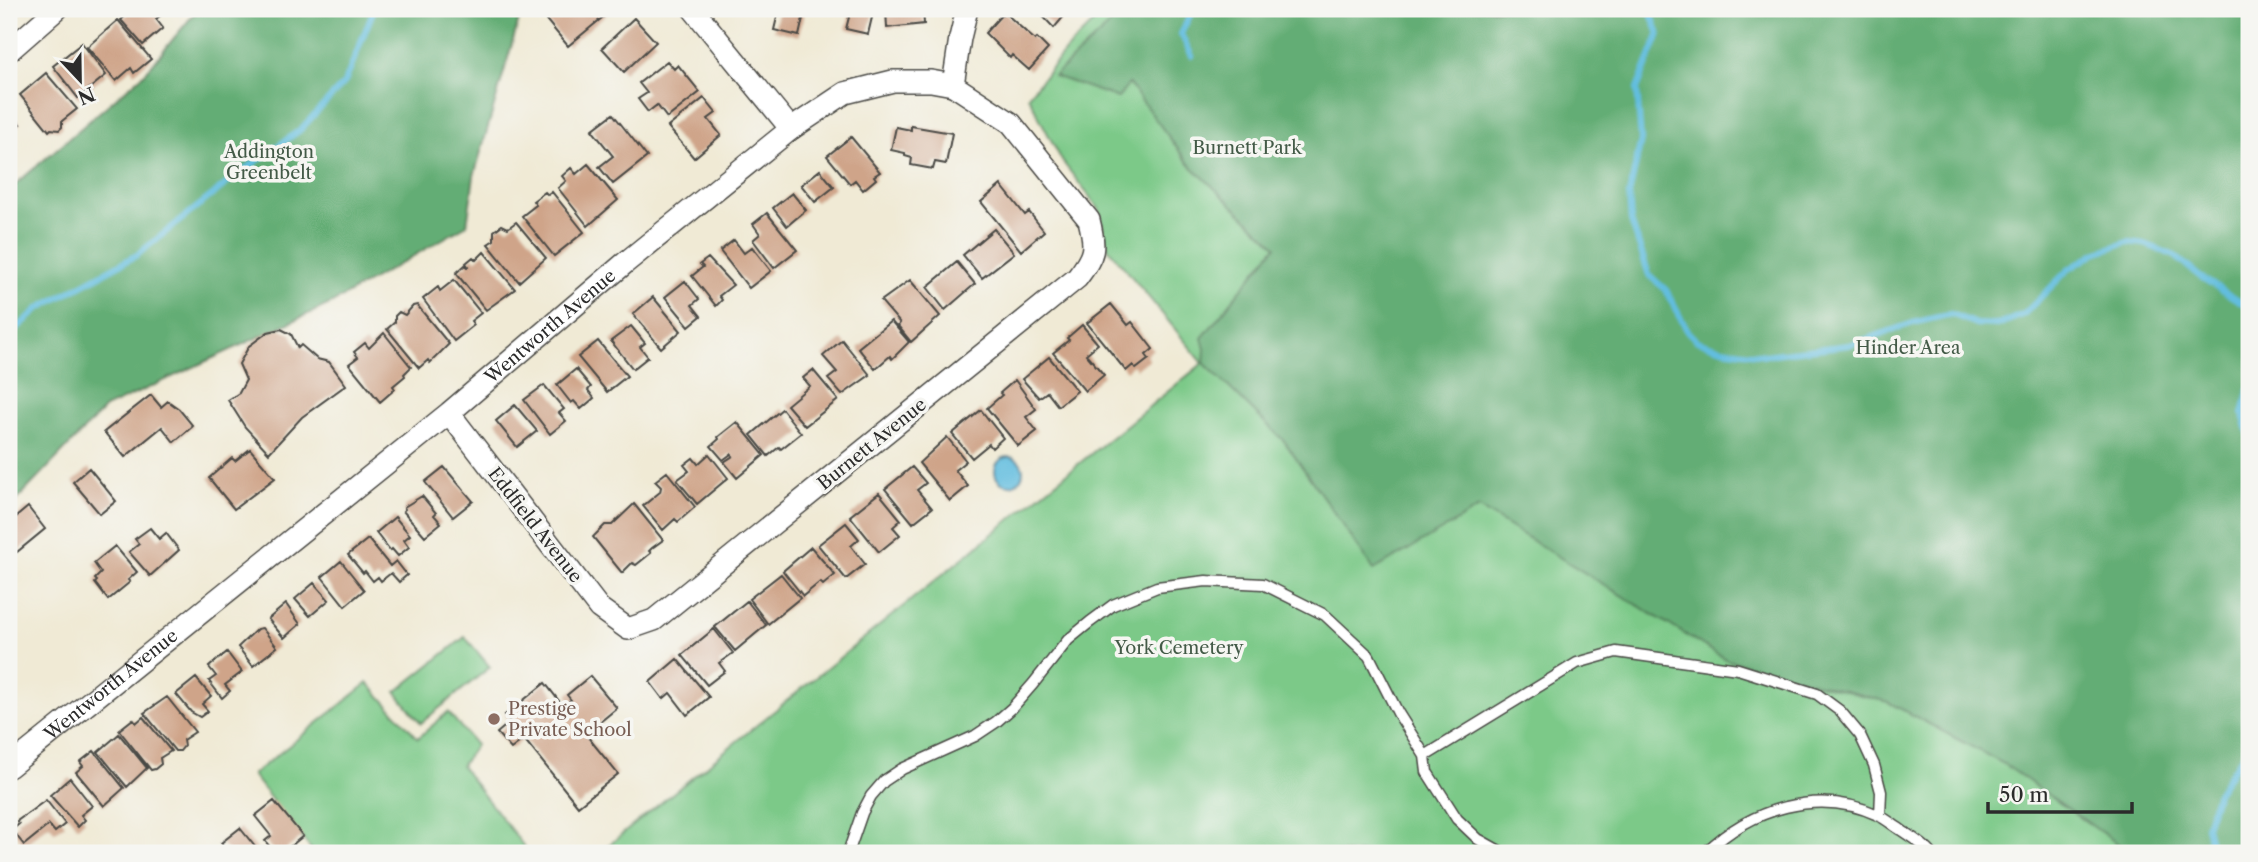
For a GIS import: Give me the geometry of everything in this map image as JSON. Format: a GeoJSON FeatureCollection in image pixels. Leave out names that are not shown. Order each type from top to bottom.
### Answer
{"type":"FeatureCollection","features":[{"type":"Feature","properties":{"kind":"street"},"geometry":{"type":"LineString","coordinates":[[9,51],[57,9]]}},
{"type":"Feature","properties":{"kind":"street"},"geometry":{"type":"LineString","coordinates":[[693,9],[791,129]]}},
{"type":"Feature","properties":{"kind":"street"},"geometry":{"type":"LineString","coordinates":[[953,85],[967,9]]}},
{"type":"Feature","properties":{"kind":"street","name":"Wentworth Avenue"},"geometry":{"type":"LineString","coordinates":[[9,767],[449,414],[625,263],[791,129],[845,93],[893,81],[931,81],[953,85],[1011,123],[1088,220],[1093,238]]}},
{"type":"Feature","properties":{"kind":"street","name":"Burnett Avenue"},"geometry":{"type":"LineString","coordinates":[[628,629],[654,620],[1077,278],[1091,260],[1093,238]]}},
{"type":"Feature","properties":{"kind":"street","name":"Eddfield Avenue"},"geometry":{"type":"LineString","coordinates":[[449,414],[599,608],[628,629]]}},
{"type":"Feature","properties":{"kind":"lane"},"geometry":{"type":"LineString","coordinates":[[848,853],[862,813],[871,796],[884,781],[902,769],[975,736],[996,722],[1012,708],[1068,640],[1113,605],[1157,587],[1206,581],[1263,584],[1325,615],[1369,656],[1398,713],[1425,756],[1427,772],[1457,819],[1478,839],[1503,853]]}},
{"type":"Feature","properties":{"kind":"lane"},"geometry":{"type":"LineString","coordinates":[[1425,756],[1577,663],[1616,652],[1738,669],[1816,694],[1840,711],[1860,735],[1874,765],[1881,792],[1880,816]]}},
{"type":"Feature","properties":{"kind":"lane"},"geometry":{"type":"LineString","coordinates":[[1705,853],[1723,835],[1754,816],[1788,806],[1825,803],[1860,809],[1880,816],[1931,853]]}},
{"type":"Feature","properties":{"kind":"green space","name":"Addington Greenbelt"},"geometry":{"type":"Polygon","coordinates":[[[198,9],[522,9],[474,176],[467,225],[332,303],[105,408],[9,508],[9,190],[145,73],[198,9]]]}},
{"type":"Feature","properties":{"kind":"green space","name":"Hinder Area"},"geometry":{"type":"Polygon","coordinates":[[[1107,9],[2249,9],[2249,853],[599,853],[1203,363],[1108,248],[1099,209],[1062,161],[1028,96],[1067,49],[1107,9]]]}},
{"type":"Feature","properties":{"kind":"green space","name":"Hinder Area"},"geometry":{"type":"Polygon","coordinates":[[[1127,9],[2249,9],[2249,853],[2131,853],[2004,764],[1888,702],[1727,660],[1479,508],[1374,570],[1284,441],[1204,363],[1205,349],[1202,338],[1276,246],[1190,165],[1129,84],[1118,98],[1054,76],[1127,9]]]}},
{"type":"Feature","properties":{"kind":"green space"},"geometry":{"type":"Polygon","coordinates":[[[465,637],[490,667],[421,723],[396,692],[465,637]]]}},
{"type":"Feature","properties":{"kind":"green space"},"geometry":{"type":"Polygon","coordinates":[[[368,683],[418,738],[448,712],[476,745],[461,766],[529,853],[314,853],[252,775],[368,683]]]}},
{"type":"Feature","properties":{"kind":"water"},"geometry":{"type":"Polygon","coordinates":[[[1009,457],[1019,461],[1023,471],[1019,481],[1009,485],[999,481],[995,471],[999,461],[1009,457]]]}},
{"type":"Feature","properties":{"kind":"building"},"geometry":{"type":"Polygon","coordinates":[[[133,9],[166,11],[156,19],[163,28],[143,45],[121,20],[133,9]]]}},
{"type":"Feature","properties":{"kind":"building"},"geometry":{"type":"Polygon","coordinates":[[[543,9],[604,9],[608,13],[568,46],[542,15],[546,12],[543,9]]]}},
{"type":"Feature","properties":{"kind":"building"},"geometry":{"type":"Polygon","coordinates":[[[779,9],[805,9],[799,36],[774,30],[779,9]]]}},
{"type":"Feature","properties":{"kind":"building"},"geometry":{"type":"Polygon","coordinates":[[[851,9],[874,9],[868,34],[846,29],[851,9]]]}},
{"type":"Feature","properties":{"kind":"building"},"geometry":{"type":"Polygon","coordinates":[[[886,9],[923,9],[924,24],[887,28],[886,9]]]}},
{"type":"Feature","properties":{"kind":"building"},"geometry":{"type":"Polygon","coordinates":[[[1036,9],[1070,9],[1054,28],[1036,9]]]}},
{"type":"Feature","properties":{"kind":"building"},"geometry":{"type":"Polygon","coordinates":[[[1004,12],[1048,49],[1029,70],[1012,55],[1010,58],[985,33],[1004,12]]]}},
{"type":"Feature","properties":{"kind":"building"},"geometry":{"type":"Polygon","coordinates":[[[634,18],[656,42],[624,72],[602,48],[634,18]]]}},
{"type":"Feature","properties":{"kind":"building"},"geometry":{"type":"Polygon","coordinates":[[[118,20],[151,59],[134,73],[131,68],[116,81],[87,47],[118,20]]]}},
{"type":"Feature","properties":{"kind":"building"},"geometry":{"type":"Polygon","coordinates":[[[82,43],[106,75],[78,98],[53,66],[82,43]]]}},
{"type":"Feature","properties":{"kind":"building"},"geometry":{"type":"Polygon","coordinates":[[[667,61],[674,69],[678,65],[700,92],[667,118],[657,105],[648,112],[638,99],[647,93],[639,83],[667,61]]]}},
{"type":"Feature","properties":{"kind":"building"},"geometry":{"type":"Polygon","coordinates":[[[46,73],[77,109],[62,121],[59,130],[49,131],[20,95],[46,73]]]}},
{"type":"Feature","properties":{"kind":"building"},"geometry":{"type":"Polygon","coordinates":[[[704,98],[716,113],[708,119],[721,135],[694,158],[668,127],[704,98]]]}},
{"type":"Feature","properties":{"kind":"building"},"geometry":{"type":"Polygon","coordinates":[[[9,110],[20,124],[9,132],[9,110]]]}},
{"type":"Feature","properties":{"kind":"building"},"geometry":{"type":"Polygon","coordinates":[[[613,114],[647,157],[613,184],[599,167],[613,156],[592,130],[613,114]]]}},
{"type":"Feature","properties":{"kind":"building"},"geometry":{"type":"Polygon","coordinates":[[[911,126],[952,133],[946,164],[935,162],[933,169],[911,165],[912,158],[905,156],[905,153],[891,150],[896,127],[911,130],[911,126]]]}},
{"type":"Feature","properties":{"kind":"building"},"geometry":{"type":"Polygon","coordinates":[[[851,137],[880,172],[863,190],[855,180],[850,184],[827,156],[851,137]]]}},
{"type":"Feature","properties":{"kind":"building"},"geometry":{"type":"Polygon","coordinates":[[[588,164],[618,200],[588,226],[558,188],[566,181],[562,176],[571,168],[576,174],[588,164]]]}},
{"type":"Feature","properties":{"kind":"building"},"geometry":{"type":"Polygon","coordinates":[[[820,170],[834,187],[815,202],[801,185],[820,170]]]}},
{"type":"Feature","properties":{"kind":"building"},"geometry":{"type":"Polygon","coordinates":[[[1001,185],[1025,215],[1029,212],[1044,231],[1021,251],[981,202],[1001,185]]]}},
{"type":"Feature","properties":{"kind":"building"},"geometry":{"type":"Polygon","coordinates":[[[545,192],[548,195],[552,192],[584,232],[554,256],[522,216],[536,205],[533,201],[545,192]]]}},
{"type":"Feature","properties":{"kind":"building"},"geometry":{"type":"Polygon","coordinates":[[[792,193],[806,210],[787,226],[773,208],[792,193]]]}},
{"type":"Feature","properties":{"kind":"building"},"geometry":{"type":"Polygon","coordinates":[[[767,213],[797,250],[774,268],[753,240],[760,234],[753,224],[767,213]]]}},
{"type":"Feature","properties":{"kind":"building"},"geometry":{"type":"Polygon","coordinates":[[[516,222],[546,258],[519,282],[488,244],[494,240],[494,231],[502,225],[508,228],[516,222]]]}},
{"type":"Feature","properties":{"kind":"building"},"geometry":{"type":"Polygon","coordinates":[[[994,229],[1014,253],[982,278],[963,255],[994,229]]]}},
{"type":"Feature","properties":{"kind":"building"},"geometry":{"type":"Polygon","coordinates":[[[734,240],[744,253],[752,247],[771,271],[749,288],[720,251],[734,240]]]}},
{"type":"Feature","properties":{"kind":"building"},"geometry":{"type":"Polygon","coordinates":[[[484,252],[515,289],[486,310],[456,273],[465,265],[467,267],[466,263],[473,257],[476,260],[484,252]]]}},
{"type":"Feature","properties":{"kind":"building"},"geometry":{"type":"Polygon","coordinates":[[[708,258],[733,285],[719,296],[722,300],[716,306],[692,276],[703,267],[700,264],[708,258]]]}},
{"type":"Feature","properties":{"kind":"building"},"geometry":{"type":"Polygon","coordinates":[[[957,262],[975,284],[945,310],[927,287],[957,262]]]}},
{"type":"Feature","properties":{"kind":"building"},"geometry":{"type":"Polygon","coordinates":[[[454,280],[481,313],[471,321],[474,325],[454,341],[423,299],[438,287],[440,291],[454,280]]]}},
{"type":"Feature","properties":{"kind":"building"},"geometry":{"type":"Polygon","coordinates":[[[910,280],[940,316],[911,342],[898,326],[900,323],[881,301],[910,280]]]}},
{"type":"Feature","properties":{"kind":"building"},"geometry":{"type":"Polygon","coordinates":[[[685,281],[699,299],[692,305],[701,316],[689,326],[665,297],[685,281]]]}},
{"type":"Feature","properties":{"kind":"building"},"geometry":{"type":"Polygon","coordinates":[[[653,297],[681,331],[661,348],[633,314],[653,297]]]}},
{"type":"Feature","properties":{"kind":"building"},"geometry":{"type":"Polygon","coordinates":[[[1111,304],[1128,325],[1132,322],[1153,349],[1146,355],[1149,359],[1136,369],[1133,365],[1126,371],[1087,323],[1111,304]]]}},
{"type":"Feature","properties":{"kind":"building"},"geometry":{"type":"Polygon","coordinates":[[[417,305],[449,344],[430,363],[428,360],[419,368],[387,329],[395,322],[395,316],[399,312],[405,315],[417,305]]]}},
{"type":"Feature","properties":{"kind":"building"},"geometry":{"type":"Polygon","coordinates":[[[891,321],[909,342],[892,359],[890,356],[875,369],[858,348],[891,321]]]}},
{"type":"Feature","properties":{"kind":"building"},"geometry":{"type":"Polygon","coordinates":[[[1082,325],[1098,344],[1086,354],[1104,375],[1085,391],[1053,353],[1082,325]]]}},
{"type":"Feature","properties":{"kind":"building"},"geometry":{"type":"Polygon","coordinates":[[[631,326],[645,343],[640,347],[648,357],[633,369],[611,341],[631,326]]]}},
{"type":"Feature","properties":{"kind":"building"},"geometry":{"type":"Polygon","coordinates":[[[281,329],[291,334],[298,348],[301,345],[317,359],[329,362],[346,385],[302,417],[269,453],[245,427],[228,400],[239,393],[246,380],[239,364],[249,346],[268,332],[281,329]]]}},
{"type":"Feature","properties":{"kind":"building"},"geometry":{"type":"Polygon","coordinates":[[[384,333],[411,367],[393,386],[395,389],[380,402],[349,364],[358,357],[354,352],[365,343],[369,348],[384,333]]]}},
{"type":"Feature","properties":{"kind":"building"},"geometry":{"type":"Polygon","coordinates":[[[842,340],[870,375],[842,395],[828,379],[837,372],[823,356],[842,340]]]}},
{"type":"Feature","properties":{"kind":"building"},"geometry":{"type":"Polygon","coordinates":[[[598,341],[627,376],[607,392],[578,357],[598,341]]]}},
{"type":"Feature","properties":{"kind":"building"},"geometry":{"type":"Polygon","coordinates":[[[1049,357],[1077,391],[1058,406],[1047,392],[1039,398],[1022,379],[1049,357]]]}},
{"type":"Feature","properties":{"kind":"building"},"geometry":{"type":"Polygon","coordinates":[[[576,369],[591,387],[588,390],[594,398],[581,409],[574,401],[571,403],[557,385],[576,369]]]}},
{"type":"Feature","properties":{"kind":"building"},"geometry":{"type":"Polygon","coordinates":[[[813,370],[838,400],[805,426],[787,405],[810,386],[803,378],[813,370]]]}},
{"type":"Feature","properties":{"kind":"building"},"geometry":{"type":"Polygon","coordinates":[[[1015,380],[1036,409],[1026,417],[1037,431],[1018,446],[987,408],[1015,380]]]}},
{"type":"Feature","properties":{"kind":"building"},"geometry":{"type":"Polygon","coordinates":[[[544,385],[564,409],[559,413],[566,421],[550,434],[524,400],[544,385]]]}},
{"type":"Feature","properties":{"kind":"building"},"geometry":{"type":"Polygon","coordinates":[[[151,395],[161,407],[168,401],[179,409],[193,426],[174,442],[162,427],[125,457],[104,432],[151,395]]]}},
{"type":"Feature","properties":{"kind":"building"},"geometry":{"type":"Polygon","coordinates":[[[515,405],[537,431],[517,447],[496,421],[515,405]]]}},
{"type":"Feature","properties":{"kind":"building"},"geometry":{"type":"Polygon","coordinates":[[[782,409],[801,433],[768,456],[751,435],[782,409]]]}},
{"type":"Feature","properties":{"kind":"building"},"geometry":{"type":"Polygon","coordinates":[[[981,410],[1003,438],[992,448],[989,444],[972,458],[952,434],[981,410]]]}},
{"type":"Feature","properties":{"kind":"building"},"geometry":{"type":"Polygon","coordinates":[[[737,422],[764,455],[737,478],[724,462],[733,456],[731,454],[723,460],[711,446],[737,422]]]}},
{"type":"Feature","properties":{"kind":"building"},"geometry":{"type":"Polygon","coordinates":[[[947,437],[966,461],[955,470],[968,486],[950,501],[919,463],[947,437]]]}},
{"type":"Feature","properties":{"kind":"building"},"geometry":{"type":"Polygon","coordinates":[[[250,449],[275,478],[234,509],[209,478],[232,458],[235,461],[250,449]]]}},
{"type":"Feature","properties":{"kind":"building"},"geometry":{"type":"Polygon","coordinates":[[[709,454],[728,478],[697,504],[677,480],[689,471],[684,465],[693,458],[698,464],[709,454]]]}},
{"type":"Feature","properties":{"kind":"building"},"geometry":{"type":"Polygon","coordinates":[[[444,467],[473,501],[453,517],[425,482],[444,467]]]}},
{"type":"Feature","properties":{"kind":"building"},"geometry":{"type":"Polygon","coordinates":[[[912,467],[926,483],[917,490],[932,508],[913,523],[885,489],[912,467]]]}},
{"type":"Feature","properties":{"kind":"building"},"geometry":{"type":"Polygon","coordinates":[[[89,468],[116,501],[100,514],[73,482],[89,468]]]}},
{"type":"Feature","properties":{"kind":"building"},"geometry":{"type":"Polygon","coordinates":[[[667,472],[695,507],[678,522],[675,519],[663,530],[643,506],[660,492],[661,487],[655,481],[667,472]]]}},
{"type":"Feature","properties":{"kind":"building"},"geometry":{"type":"Polygon","coordinates":[[[879,493],[901,520],[893,527],[900,535],[879,552],[850,516],[879,493]]]}},
{"type":"Feature","properties":{"kind":"building"},"geometry":{"type":"Polygon","coordinates":[[[422,496],[441,523],[425,536],[403,511],[404,507],[422,496]]]}},
{"type":"Feature","properties":{"kind":"building"},"geometry":{"type":"Polygon","coordinates":[[[634,504],[663,540],[649,551],[651,553],[636,565],[632,563],[622,573],[593,537],[605,525],[612,525],[634,504]]]}},
{"type":"Feature","properties":{"kind":"building"},"geometry":{"type":"Polygon","coordinates":[[[28,507],[45,529],[17,552],[9,542],[9,523],[28,507]]]}},
{"type":"Feature","properties":{"kind":"building"},"geometry":{"type":"Polygon","coordinates":[[[395,517],[410,535],[404,540],[409,547],[398,556],[392,549],[390,551],[376,533],[395,517]]]}},
{"type":"Feature","properties":{"kind":"building"},"geometry":{"type":"Polygon","coordinates":[[[846,523],[859,539],[851,546],[865,564],[846,579],[818,545],[846,523]]]}},
{"type":"Feature","properties":{"kind":"building"},"geometry":{"type":"Polygon","coordinates":[[[150,528],[159,539],[166,533],[179,550],[150,576],[129,552],[139,544],[135,539],[150,528]]]}},
{"type":"Feature","properties":{"kind":"building"},"geometry":{"type":"Polygon","coordinates":[[[368,539],[390,566],[396,561],[407,575],[399,582],[391,573],[381,581],[378,577],[373,581],[365,571],[363,573],[348,555],[368,539]]]}},
{"type":"Feature","properties":{"kind":"building"},"geometry":{"type":"Polygon","coordinates":[[[115,546],[137,572],[128,580],[130,582],[108,600],[95,583],[101,573],[94,563],[115,546]]]}},
{"type":"Feature","properties":{"kind":"building"},"geometry":{"type":"Polygon","coordinates":[[[811,547],[835,575],[823,585],[820,582],[803,596],[783,571],[811,547]]]}},
{"type":"Feature","properties":{"kind":"building"},"geometry":{"type":"Polygon","coordinates":[[[341,561],[364,590],[345,606],[322,577],[341,561]]]}},
{"type":"Feature","properties":{"kind":"building"},"geometry":{"type":"Polygon","coordinates":[[[781,574],[800,598],[768,624],[749,599],[781,574]]]}},
{"type":"Feature","properties":{"kind":"building"},"geometry":{"type":"Polygon","coordinates":[[[314,583],[329,600],[310,616],[295,599],[314,583]]]}},
{"type":"Feature","properties":{"kind":"building"},"geometry":{"type":"Polygon","coordinates":[[[747,601],[766,625],[735,651],[715,627],[747,601]]]}},
{"type":"Feature","properties":{"kind":"building"},"geometry":{"type":"Polygon","coordinates":[[[286,604],[300,624],[284,638],[268,619],[286,604]]]}},
{"type":"Feature","properties":{"kind":"building"},"geometry":{"type":"Polygon","coordinates":[[[262,628],[277,647],[253,666],[238,647],[257,629],[262,628]]]}},
{"type":"Feature","properties":{"kind":"building"},"geometry":{"type":"Polygon","coordinates":[[[714,629],[733,653],[719,663],[725,671],[707,685],[682,655],[714,629]]]}},
{"type":"Feature","properties":{"kind":"building"},"geometry":{"type":"Polygon","coordinates":[[[227,652],[242,672],[225,685],[230,691],[222,698],[209,681],[216,676],[209,667],[227,652]]]}},
{"type":"Feature","properties":{"kind":"building"},"geometry":{"type":"Polygon","coordinates":[[[677,659],[709,697],[687,715],[670,693],[663,699],[650,682],[677,659]]]}},
{"type":"Feature","properties":{"kind":"building"},"geometry":{"type":"Polygon","coordinates":[[[590,676],[617,708],[594,727],[591,724],[583,731],[618,774],[578,806],[524,739],[511,749],[497,733],[510,722],[505,715],[545,683],[563,706],[571,700],[567,695],[590,676]]]}},
{"type":"Feature","properties":{"kind":"building"},"geometry":{"type":"Polygon","coordinates":[[[196,678],[211,696],[202,704],[208,711],[200,717],[191,712],[176,694],[196,678]]]}},
{"type":"Feature","properties":{"kind":"building"},"geometry":{"type":"Polygon","coordinates":[[[167,697],[195,732],[183,740],[184,746],[180,751],[175,751],[144,713],[167,697]]]}},
{"type":"Feature","properties":{"kind":"building"},"geometry":{"type":"Polygon","coordinates":[[[143,717],[171,751],[160,758],[161,764],[151,770],[119,730],[133,719],[136,723],[143,717]]]}},
{"type":"Feature","properties":{"kind":"building"},"geometry":{"type":"Polygon","coordinates":[[[119,734],[147,768],[127,787],[98,752],[119,734]]]}},
{"type":"Feature","properties":{"kind":"building"},"geometry":{"type":"Polygon","coordinates":[[[94,751],[124,788],[104,806],[76,772],[83,766],[80,762],[94,751]]]}},
{"type":"Feature","properties":{"kind":"building"},"geometry":{"type":"Polygon","coordinates":[[[70,778],[92,806],[81,815],[85,820],[78,827],[50,795],[70,778]]]}},
{"type":"Feature","properties":{"kind":"building"},"geometry":{"type":"Polygon","coordinates":[[[46,800],[65,824],[55,832],[49,825],[24,845],[12,830],[19,824],[17,821],[46,800]]]}},
{"type":"Feature","properties":{"kind":"building"},"geometry":{"type":"Polygon","coordinates":[[[274,801],[303,836],[282,853],[275,853],[265,841],[271,836],[255,816],[274,801]]]}},
{"type":"Feature","properties":{"kind":"building"},"geometry":{"type":"Polygon","coordinates":[[[240,828],[260,853],[229,853],[221,843],[240,828]]]}},
{"type":"Feature","properties":{"kind":"waterway"},"geometry":{"type":"LineString","coordinates":[[9,336],[38,309],[137,255],[236,176],[300,130],[345,82],[374,9]]}},
{"type":"Feature","properties":{"kind":"waterway"},"geometry":{"type":"LineString","coordinates":[[1192,56],[1181,34],[1193,9]]}},
{"type":"Feature","properties":{"kind":"waterway"},"geometry":{"type":"LineString","coordinates":[[1649,9],[1659,34],[1637,89],[1641,140],[1629,195],[1631,221],[1649,275],[1666,290],[1688,332],[1697,341],[1722,349],[1765,355],[1849,345],[1913,323],[1951,314],[1976,324],[1998,325],[2024,314],[2068,270],[2095,253],[2128,242],[2145,244],[2175,256],[2199,276],[2247,306],[2249,312]]}},
{"type":"Feature","properties":{"kind":"waterway"},"geometry":{"type":"LineString","coordinates":[[2249,390],[2243,414],[2249,434]]}},
{"type":"Feature","properties":{"kind":"waterway"},"geometry":{"type":"LineString","coordinates":[[2212,853],[2206,826],[2217,793],[2249,746]]}},
{"type":"Feature","properties":{"kind":"place","name":"Prestige Private School"},"geometry":{"type":"Point","coordinates":[494,719]}},
{"type":"Feature","properties":{"kind":"park label","name":"Burnett Park"},"geometry":{"type":"Point","coordinates":[1247,148]}},
{"type":"Feature","properties":{"kind":"park label","name":"York Cemetery"},"geometry":{"type":"Point","coordinates":[1179,648]}}]}
